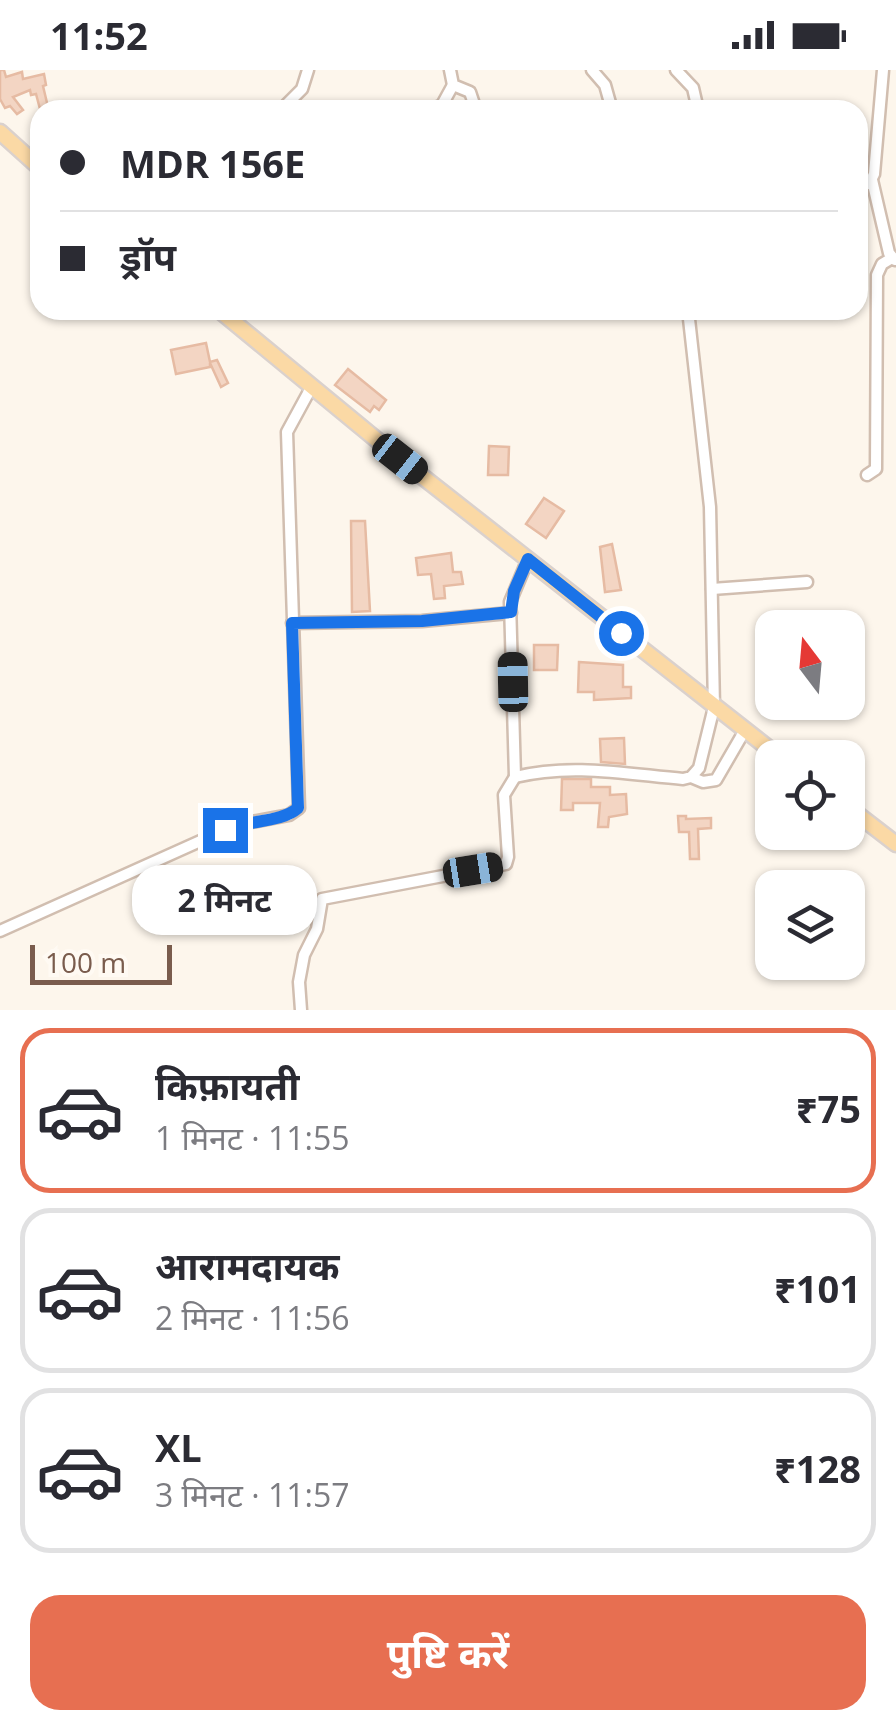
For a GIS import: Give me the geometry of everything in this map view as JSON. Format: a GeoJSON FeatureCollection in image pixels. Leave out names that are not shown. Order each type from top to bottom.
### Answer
{"type":"FeatureCollection","features":[{"type":"Feature","properties":{"kind":"main road"},"geometry":{"type":"LineString","coordinates":[[3,141],[30,152]]}},
{"type":"Feature","properties":{"kind":"main road"},"geometry":{"type":"LineString","coordinates":[[230,320],[758,740]]}},
{"type":"Feature","properties":{"kind":"main road"},"geometry":{"type":"LineString","coordinates":[[865,820],[896,844]]}},
{"type":"Feature","properties":{"kind":"street"},"geometry":{"type":"LineString","coordinates":[[295,100],[308,70]]}},
{"type":"Feature","properties":{"kind":"street"},"geometry":{"type":"LineString","coordinates":[[445,100],[453,84],[450,70]]}},
{"type":"Feature","properties":{"kind":"street"},"geometry":{"type":"LineString","coordinates":[[592,70],[605,85],[609,100]]}},
{"type":"Feature","properties":{"kind":"street"},"geometry":{"type":"LineString","coordinates":[[676,70],[693,88],[696,100]]}},
{"type":"Feature","properties":{"kind":"street"},"geometry":{"type":"LineString","coordinates":[[867,475],[876,468],[877,274],[882,264],[894,260],[872,180],[883,70]]}},
{"type":"Feature","properties":{"kind":"street"},"geometry":{"type":"LineString","coordinates":[[453,84],[470,92],[473,100]]}},
{"type":"Feature","properties":{"kind":"street"},"geometry":{"type":"LineString","coordinates":[[868,181],[872,180]]}},
{"type":"Feature","properties":{"kind":"street"},"geometry":{"type":"LineString","coordinates":[[515,777],[536,771],[588,768],[683,779],[699,768],[714,707],[712,589],[710,508],[689,320]]}},
{"type":"Feature","properties":{"kind":"street"},"geometry":{"type":"LineString","coordinates":[[0,931],[236,824],[298,808],[286,432],[312,386]]}},
{"type":"Feature","properties":{"kind":"street"},"geometry":{"type":"LineString","coordinates":[[300,1010],[299,982],[304,955],[320,921],[322,899],[506,864],[504,795],[515,777],[511,612],[514,591],[528,559]]}},
{"type":"Feature","properties":{"kind":"street"},"geometry":{"type":"LineString","coordinates":[[712,589],[807,582]]}},
{"type":"Feature","properties":{"kind":"street"},"geometry":{"type":"LineString","coordinates":[[292,623],[422,621],[511,612]]}},
{"type":"Feature","properties":{"kind":"street"},"geometry":{"type":"LineString","coordinates":[[691,777],[703,782],[716,780],[745,730]]}},
{"type":"Feature","properties":{"kind":"building"},"geometry":{"type":"Polygon","coordinates":[[[0,70],[4,70],[6,77],[22,72],[23,79],[44,74],[46,100],[38,100],[30,90],[13,97],[23,110],[17,114],[10,106],[5,108],[0,99],[0,70]]]}},
{"type":"Feature","properties":{"kind":"building"},"geometry":{"type":"Polygon","coordinates":[[[206,343],[210,362],[217,360],[228,383],[221,387],[210,363],[210,367],[176,374],[171,350],[206,343]]]}},
{"type":"Feature","properties":{"kind":"building"},"geometry":{"type":"Polygon","coordinates":[[[348,369],[386,400],[379,410],[374,406],[370,412],[335,385],[348,369]]]}},
{"type":"Feature","properties":{"kind":"building"},"geometry":{"type":"Polygon","coordinates":[[[489,446],[509,447],[508,475],[488,475],[489,446]]]}},
{"type":"Feature","properties":{"kind":"building"},"geometry":{"type":"Polygon","coordinates":[[[544,498],[564,511],[546,538],[526,524],[544,498]]]}},
{"type":"Feature","properties":{"kind":"building"},"geometry":{"type":"Polygon","coordinates":[[[351,521],[365,521],[370,611],[352,612],[351,521]]]}},
{"type":"Feature","properties":{"kind":"building"},"geometry":{"type":"Polygon","coordinates":[[[612,544],[621,590],[605,592],[600,547],[612,544]]]}},
{"type":"Feature","properties":{"kind":"building"},"geometry":{"type":"Polygon","coordinates":[[[451,553],[453,572],[461,572],[463,584],[444,586],[445,598],[434,599],[431,574],[418,575],[416,558],[451,553]]]}},
{"type":"Feature","properties":{"kind":"building"},"geometry":{"type":"Polygon","coordinates":[[[534,645],[558,645],[557,670],[534,670],[534,645]]]}},
{"type":"Feature","properties":{"kind":"building"},"geometry":{"type":"Polygon","coordinates":[[[579,662],[623,665],[623,687],[631,687],[631,698],[594,700],[594,692],[578,692],[579,662]]]}},
{"type":"Feature","properties":{"kind":"building"},"geometry":{"type":"Polygon","coordinates":[[[624,738],[625,764],[601,762],[600,739],[624,738]]]}},
{"type":"Feature","properties":{"kind":"building"},"geometry":{"type":"Polygon","coordinates":[[[562,779],[591,779],[591,787],[610,787],[610,795],[626,794],[627,814],[609,817],[608,827],[598,827],[600,803],[573,803],[573,810],[561,810],[562,779]]]}},
{"type":"Feature","properties":{"kind":"building"},"geometry":{"type":"Polygon","coordinates":[[[678,816],[711,818],[711,828],[698,829],[699,859],[690,859],[689,832],[679,832],[678,816]]]}},
{"type":"Feature","properties":{"kind":"route"},"geometry":{"type":"LineString","coordinates":[[225,830],[248,821],[289,815],[298,808],[292,623],[422,621],[511,612],[510,602],[528,559],[621,633]]}}]}
